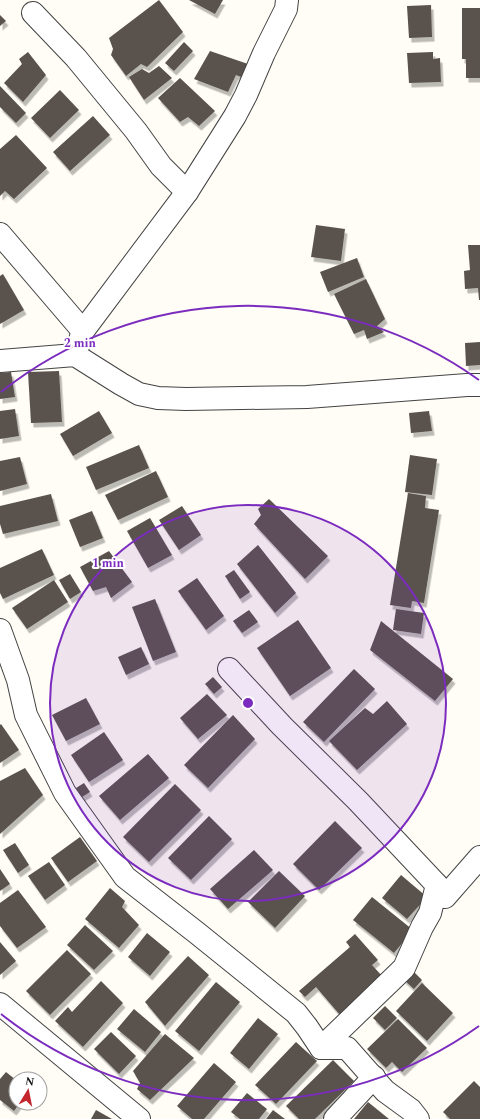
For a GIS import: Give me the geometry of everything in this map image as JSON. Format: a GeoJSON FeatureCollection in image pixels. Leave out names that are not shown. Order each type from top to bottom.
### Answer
{"type":"FeatureCollection","features":[{"type":"Feature","properties":{"kind":"street"},"geometry":{"type":"LineString","coordinates":[[75,355],[83,331],[187,192],[235,116],[286,9],[287,0]]}},
{"type":"Feature","properties":{"kind":"street"},"geometry":{"type":"LineString","coordinates":[[33,13],[76,58],[136,131],[161,166],[187,192]]}},
{"type":"Feature","properties":{"kind":"street"},"geometry":{"type":"LineString","coordinates":[[0,234],[83,331]]}},
{"type":"Feature","properties":{"kind":"street"},"geometry":{"type":"LineString","coordinates":[[0,361],[75,355],[139,394],[158,398],[307,397],[459,385],[480,385]]}},
{"type":"Feature","properties":{"kind":"street"},"geometry":{"type":"LineString","coordinates":[[0,630],[18,680],[26,714],[65,794],[125,877],[296,1013],[321,1048]]}},
{"type":"Feature","properties":{"kind":"street"},"geometry":{"type":"LineString","coordinates":[[229,669],[282,726],[358,801],[437,885],[445,897],[480,857]]}},
{"type":"Feature","properties":{"kind":"street"},"geometry":{"type":"LineString","coordinates":[[321,1048],[404,968],[422,927],[430,913],[437,885]]}},
{"type":"Feature","properties":{"kind":"street"},"geometry":{"type":"LineString","coordinates":[[0,1004],[139,1119]]}},
{"type":"Feature","properties":{"kind":"street"},"geometry":{"type":"LineString","coordinates":[[321,1048],[347,1048],[385,1091],[411,1110],[418,1119]]}},
{"type":"Feature","properties":{"kind":"street"},"geometry":{"type":"LineString","coordinates":[[335,1119],[374,1077]]}},
{"type":"Feature","properties":{"kind":"building"},"geometry":{"type":"Polygon","coordinates":[[[159,0],[183,32],[147,67],[141,64],[126,76],[111,55],[113,49],[109,38],[159,0]]]}},
{"type":"Feature","properties":{"kind":"building"},"geometry":{"type":"Polygon","coordinates":[[[189,0],[223,0],[215,14],[189,0]]]}},
{"type":"Feature","properties":{"kind":"building"},"geometry":{"type":"Polygon","coordinates":[[[431,5],[432,37],[409,38],[407,6],[431,5]]]}},
{"type":"Feature","properties":{"kind":"building"},"geometry":{"type":"Polygon","coordinates":[[[462,8],[480,8],[480,78],[466,78],[466,59],[462,59],[462,8]]]}},
{"type":"Feature","properties":{"kind":"building"},"geometry":{"type":"Polygon","coordinates":[[[0,15],[6,21],[0,26],[0,15]]]}},
{"type":"Feature","properties":{"kind":"building"},"geometry":{"type":"Polygon","coordinates":[[[184,42],[193,51],[174,71],[165,63],[184,42]]]}},
{"type":"Feature","properties":{"kind":"building"},"geometry":{"type":"Polygon","coordinates":[[[210,51],[248,64],[241,77],[236,75],[228,92],[194,79],[210,51]]]}},
{"type":"Feature","properties":{"kind":"building"},"geometry":{"type":"Polygon","coordinates":[[[28,52],[46,75],[23,102],[4,83],[22,64],[19,59],[28,52]]]}},
{"type":"Feature","properties":{"kind":"building"},"geometry":{"type":"Polygon","coordinates":[[[433,52],[433,59],[440,58],[441,82],[409,83],[407,53],[433,52]]]}},
{"type":"Feature","properties":{"kind":"building"},"geometry":{"type":"Polygon","coordinates":[[[159,66],[172,78],[144,100],[129,77],[142,69],[149,73],[159,66]]]}},
{"type":"Feature","properties":{"kind":"building"},"geometry":{"type":"Polygon","coordinates":[[[180,78],[215,111],[199,126],[188,117],[180,122],[158,98],[180,78]]]}},
{"type":"Feature","properties":{"kind":"building"},"geometry":{"type":"Polygon","coordinates":[[[0,86],[26,113],[16,123],[0,107],[0,86]]]}},
{"type":"Feature","properties":{"kind":"building"},"geometry":{"type":"Polygon","coordinates":[[[60,90],[79,110],[50,138],[31,118],[60,90]]]}},
{"type":"Feature","properties":{"kind":"building"},"geometry":{"type":"Polygon","coordinates":[[[93,116],[110,135],[70,171],[53,152],[93,116]]]}},
{"type":"Feature","properties":{"kind":"building"},"geometry":{"type":"Polygon","coordinates":[[[16,135],[47,168],[14,199],[5,191],[0,196],[0,149],[16,135]]]}},
{"type":"Feature","properties":{"kind":"building"},"geometry":{"type":"Polygon","coordinates":[[[316,225],[345,229],[341,261],[311,257],[316,225]]]}},
{"type":"Feature","properties":{"kind":"building"},"geometry":{"type":"Polygon","coordinates":[[[468,245],[480,245],[480,300],[478,288],[465,289],[464,271],[470,270],[468,245]]]}},
{"type":"Feature","properties":{"kind":"building"},"geometry":{"type":"Polygon","coordinates":[[[357,258],[364,277],[328,292],[320,272],[357,258]]]}},
{"type":"Feature","properties":{"kind":"building"},"geometry":{"type":"Polygon","coordinates":[[[3,274],[24,310],[0,324],[0,276],[3,274]]]}},
{"type":"Feature","properties":{"kind":"building"},"geometry":{"type":"Polygon","coordinates":[[[366,279],[385,319],[377,326],[384,332],[367,339],[364,330],[354,334],[334,294],[366,279]]]}},
{"type":"Feature","properties":{"kind":"building"},"geometry":{"type":"Polygon","coordinates":[[[480,342],[480,365],[466,366],[465,343],[480,342]]]}},
{"type":"Feature","properties":{"kind":"building"},"geometry":{"type":"Polygon","coordinates":[[[59,371],[62,422],[31,423],[28,372],[59,371]]]}},
{"type":"Feature","properties":{"kind":"building"},"geometry":{"type":"Polygon","coordinates":[[[11,372],[15,397],[0,399],[0,373],[11,372]]]}},
{"type":"Feature","properties":{"kind":"building"},"geometry":{"type":"Polygon","coordinates":[[[15,409],[19,436],[0,439],[0,411],[15,409]]]}},
{"type":"Feature","properties":{"kind":"building"},"geometry":{"type":"Polygon","coordinates":[[[99,411],[112,433],[73,456],[60,434],[99,411]]]}},
{"type":"Feature","properties":{"kind":"building"},"geometry":{"type":"Polygon","coordinates":[[[429,411],[432,431],[411,433],[409,413],[429,411]]]}},
{"type":"Feature","properties":{"kind":"building"},"geometry":{"type":"Polygon","coordinates":[[[139,445],[149,468],[96,490],[86,467],[139,445]]]}},
{"type":"Feature","properties":{"kind":"building"},"geometry":{"type":"Polygon","coordinates":[[[410,455],[437,459],[432,495],[405,492],[410,455]]]}},
{"type":"Feature","properties":{"kind":"building"},"geometry":{"type":"Polygon","coordinates":[[[20,457],[27,484],[0,491],[0,461],[20,457]]]}},
{"type":"Feature","properties":{"kind":"building"},"geometry":{"type":"Polygon","coordinates":[[[156,471],[168,497],[118,520],[105,495],[156,471]]]}},
{"type":"Feature","properties":{"kind":"building"},"geometry":{"type":"Polygon","coordinates":[[[408,493],[426,496],[425,508],[439,510],[424,603],[412,601],[411,608],[390,605],[408,493]]]}},
{"type":"Feature","properties":{"kind":"building"},"geometry":{"type":"Polygon","coordinates":[[[51,494],[58,521],[3,534],[0,524],[0,506],[51,494]]]}},
{"type":"Feature","properties":{"kind":"building"},"geometry":{"type":"Polygon","coordinates":[[[269,499],[328,556],[305,579],[254,524],[261,515],[258,509],[269,499]]]}},
{"type":"Feature","properties":{"kind":"building"},"geometry":{"type":"Polygon","coordinates":[[[182,506],[201,535],[179,550],[159,520],[182,506]]]}},
{"type":"Feature","properties":{"kind":"building"},"geometry":{"type":"Polygon","coordinates":[[[92,511],[103,538],[80,547],[69,520],[92,511]]]}},
{"type":"Feature","properties":{"kind":"building"},"geometry":{"type":"Polygon","coordinates":[[[150,518],[172,555],[148,568],[127,531],[150,518]]]}},
{"type":"Feature","properties":{"kind":"building"},"geometry":{"type":"Polygon","coordinates":[[[258,545],[296,593],[275,613],[237,564],[258,545]]]}},
{"type":"Feature","properties":{"kind":"building"},"geometry":{"type":"Polygon","coordinates":[[[42,549],[54,575],[3,599],[0,593],[0,568],[42,549]]]}},
{"type":"Feature","properties":{"kind":"building"},"geometry":{"type":"Polygon","coordinates":[[[109,551],[132,582],[111,598],[106,587],[93,591],[80,567],[109,551]]]}},
{"type":"Feature","properties":{"kind":"building"},"geometry":{"type":"Polygon","coordinates":[[[234,570],[250,592],[240,599],[225,576],[234,570]]]}},
{"type":"Feature","properties":{"kind":"building"},"geometry":{"type":"Polygon","coordinates":[[[70,574],[81,592],[70,599],[59,580],[70,574]]]}},
{"type":"Feature","properties":{"kind":"building"},"geometry":{"type":"Polygon","coordinates":[[[197,578],[224,616],[206,630],[178,591],[197,578]]]}},
{"type":"Feature","properties":{"kind":"building"},"geometry":{"type":"Polygon","coordinates":[[[54,580],[68,602],[27,629],[12,608],[54,580]]]}},
{"type":"Feature","properties":{"kind":"building"},"geometry":{"type":"Polygon","coordinates":[[[155,599],[176,652],[153,661],[132,607],[155,599]]]}},
{"type":"Feature","properties":{"kind":"building"},"geometry":{"type":"Polygon","coordinates":[[[396,609],[424,613],[421,634],[393,630],[396,609]]]}},
{"type":"Feature","properties":{"kind":"building"},"geometry":{"type":"Polygon","coordinates":[[[249,610],[258,622],[242,633],[233,621],[249,610]]]}},
{"type":"Feature","properties":{"kind":"building"},"geometry":{"type":"Polygon","coordinates":[[[298,620],[331,668],[290,696],[257,648],[298,620]]]}},
{"type":"Feature","properties":{"kind":"building"},"geometry":{"type":"Polygon","coordinates":[[[381,621],[453,679],[435,701],[370,650],[381,621]]]}},
{"type":"Feature","properties":{"kind":"building"},"geometry":{"type":"Polygon","coordinates":[[[141,647],[149,664],[126,675],[118,657],[141,647]]]}},
{"type":"Feature","properties":{"kind":"building"},"geometry":{"type":"Polygon","coordinates":[[[354,669],[375,689],[324,742],[303,722],[354,669]]]}},
{"type":"Feature","properties":{"kind":"building"},"geometry":{"type":"Polygon","coordinates":[[[213,677],[222,687],[214,694],[205,684],[213,677]]]}},
{"type":"Feature","properties":{"kind":"building"},"geometry":{"type":"Polygon","coordinates":[[[207,694],[227,715],[198,739],[180,718],[207,694]]]}},
{"type":"Feature","properties":{"kind":"building"},"geometry":{"type":"Polygon","coordinates":[[[86,698],[100,724],[66,741],[52,715],[86,698]]]}},
{"type":"Feature","properties":{"kind":"building"},"geometry":{"type":"Polygon","coordinates":[[[387,701],[407,724],[357,770],[329,741],[365,708],[373,714],[387,701]]]}},
{"type":"Feature","properties":{"kind":"building"},"geometry":{"type":"Polygon","coordinates":[[[233,715],[255,739],[208,788],[184,765],[233,715]]]}},
{"type":"Feature","properties":{"kind":"building"},"geometry":{"type":"Polygon","coordinates":[[[1,724],[19,750],[0,763],[0,725],[1,724]]]}},
{"type":"Feature","properties":{"kind":"building"},"geometry":{"type":"Polygon","coordinates":[[[104,732],[123,760],[89,782],[71,755],[104,732]]]}},
{"type":"Feature","properties":{"kind":"building"},"geometry":{"type":"Polygon","coordinates":[[[148,754],[169,778],[120,820],[99,796],[148,754]]]}},
{"type":"Feature","properties":{"kind":"building"},"geometry":{"type":"Polygon","coordinates":[[[25,768],[43,795],[0,834],[0,781],[25,768]]]}},
{"type":"Feature","properties":{"kind":"building"},"geometry":{"type":"Polygon","coordinates":[[[84,783],[90,792],[82,797],[76,788],[84,783]]]}},
{"type":"Feature","properties":{"kind":"building"},"geometry":{"type":"Polygon","coordinates":[[[175,784],[201,810],[149,862],[123,837],[175,784]]]}},
{"type":"Feature","properties":{"kind":"building"},"geometry":{"type":"Polygon","coordinates":[[[209,816],[232,839],[191,880],[168,858],[209,816]]]}},
{"type":"Feature","properties":{"kind":"building"},"geometry":{"type":"Polygon","coordinates":[[[335,821],[362,848],[319,890],[293,864],[335,821]]]}},
{"type":"Feature","properties":{"kind":"building"},"geometry":{"type":"Polygon","coordinates":[[[80,837],[97,861],[68,882],[51,858],[80,837]]]}},
{"type":"Feature","properties":{"kind":"building"},"geometry":{"type":"Polygon","coordinates":[[[15,843],[29,865],[18,873],[3,850],[15,843]]]}},
{"type":"Feature","properties":{"kind":"building"},"geometry":{"type":"Polygon","coordinates":[[[254,850],[273,870],[228,909],[210,889],[254,850]]]}},
{"type":"Feature","properties":{"kind":"building"},"geometry":{"type":"Polygon","coordinates":[[[49,862],[65,885],[45,900],[28,876],[49,862]]]}},
{"type":"Feature","properties":{"kind":"building"},"geometry":{"type":"Polygon","coordinates":[[[0,869],[10,884],[0,891],[0,869]]]}},
{"type":"Feature","properties":{"kind":"building"},"geometry":{"type":"Polygon","coordinates":[[[279,871],[305,896],[275,928],[248,902],[279,871]]]}},
{"type":"Feature","properties":{"kind":"building"},"geometry":{"type":"Polygon","coordinates":[[[401,875],[427,897],[407,919],[382,898],[401,875]]]}},
{"type":"Feature","properties":{"kind":"building"},"geometry":{"type":"Polygon","coordinates":[[[110,888],[125,901],[122,907],[139,925],[119,948],[85,919],[110,888]]]}},
{"type":"Feature","properties":{"kind":"building"},"geometry":{"type":"Polygon","coordinates":[[[18,890],[46,927],[17,948],[0,926],[0,903],[18,890]]]}},
{"type":"Feature","properties":{"kind":"building"},"geometry":{"type":"Polygon","coordinates":[[[372,897],[413,930],[394,953],[353,920],[372,897]]]}},
{"type":"Feature","properties":{"kind":"building"},"geometry":{"type":"Polygon","coordinates":[[[85,925],[113,951],[94,970],[67,945],[85,925]]]}},
{"type":"Feature","properties":{"kind":"building"},"geometry":{"type":"Polygon","coordinates":[[[147,933],[170,952],[150,976],[128,957],[147,933]]]}},
{"type":"Feature","properties":{"kind":"building"},"geometry":{"type":"Polygon","coordinates":[[[355,934],[378,960],[372,965],[383,977],[340,1015],[316,987],[305,997],[299,991],[350,947],[346,942],[355,934]]]}},
{"type":"Feature","properties":{"kind":"building"},"geometry":{"type":"Polygon","coordinates":[[[0,942],[16,961],[0,975],[0,942]]]}},
{"type":"Feature","properties":{"kind":"building"},"geometry":{"type":"Polygon","coordinates":[[[67,950],[91,974],[50,1015],[26,991],[67,950]]]}},
{"type":"Feature","properties":{"kind":"building"},"geometry":{"type":"Polygon","coordinates":[[[188,956],[209,975],[165,1026],[145,1002],[188,956]]]}},
{"type":"Feature","properties":{"kind":"building"},"geometry":{"type":"Polygon","coordinates":[[[412,970],[422,980],[414,989],[403,979],[412,970]]]}},
{"type":"Feature","properties":{"kind":"building"},"geometry":{"type":"Polygon","coordinates":[[[101,981],[123,1003],[83,1047],[55,1021],[68,1007],[72,1012],[101,981]]]}},
{"type":"Feature","properties":{"kind":"building"},"geometry":{"type":"Polygon","coordinates":[[[216,982],[240,1002],[199,1051],[175,1031],[216,982]]]}},
{"type":"Feature","properties":{"kind":"building"},"geometry":{"type":"Polygon","coordinates":[[[422,983],[453,1013],[427,1041],[396,1011],[422,983]]]}},
{"type":"Feature","properties":{"kind":"building"},"geometry":{"type":"Polygon","coordinates":[[[385,1006],[397,1018],[385,1030],[373,1018],[385,1006]]]}},
{"type":"Feature","properties":{"kind":"building"},"geometry":{"type":"Polygon","coordinates":[[[134,1009],[161,1032],[145,1052],[117,1029],[134,1009]]]}},
{"type":"Feature","properties":{"kind":"building"},"geometry":{"type":"Polygon","coordinates":[[[258,1018],[278,1034],[249,1069],[230,1053],[258,1018]]]}},
{"type":"Feature","properties":{"kind":"building"},"geometry":{"type":"Polygon","coordinates":[[[398,1019],[427,1048],[402,1072],[392,1062],[386,1068],[367,1049],[398,1019]]]}},
{"type":"Feature","properties":{"kind":"building"},"geometry":{"type":"Polygon","coordinates":[[[111,1032],[136,1056],[119,1074],[94,1049],[111,1032]]]}},
{"type":"Feature","properties":{"kind":"building"},"geometry":{"type":"Polygon","coordinates":[[[165,1034],[194,1058],[150,1100],[137,1089],[140,1083],[133,1071],[165,1034]]]}},
{"type":"Feature","properties":{"kind":"building"},"geometry":{"type":"Polygon","coordinates":[[[296,1042],[317,1061],[276,1104],[255,1085],[296,1042]]]}},
{"type":"Feature","properties":{"kind":"building"},"geometry":{"type":"Polygon","coordinates":[[[333,1060],[354,1081],[315,1119],[299,1119],[286,1106],[333,1060]]]}},
{"type":"Feature","properties":{"kind":"building"},"geometry":{"type":"Polygon","coordinates":[[[214,1063],[236,1082],[204,1119],[192,1119],[177,1106],[214,1063]]]}},
{"type":"Feature","properties":{"kind":"building"},"geometry":{"type":"Polygon","coordinates":[[[6,1072],[8,1074],[8,1106],[0,1100],[0,1079],[6,1072]]]}},
{"type":"Feature","properties":{"kind":"building"},"geometry":{"type":"Polygon","coordinates":[[[474,1081],[480,1087],[480,1119],[450,1119],[443,1112],[474,1081]]]}},
{"type":"Feature","properties":{"kind":"building"},"geometry":{"type":"Polygon","coordinates":[[[247,1093],[267,1109],[259,1119],[240,1119],[231,1112],[247,1093]]]}},
{"type":"Feature","properties":{"kind":"building"},"geometry":{"type":"Polygon","coordinates":[[[368,1102],[389,1119],[354,1119],[368,1102]]]}},
{"type":"Feature","properties":{"kind":"building"},"geometry":{"type":"Polygon","coordinates":[[[96,1110],[112,1119],[91,1119],[96,1110]]]}},
{"type":"Feature","properties":{"kind":"building"},"geometry":{"type":"Polygon","coordinates":[[[273,1110],[285,1119],[266,1119],[273,1110]]]}}]}
